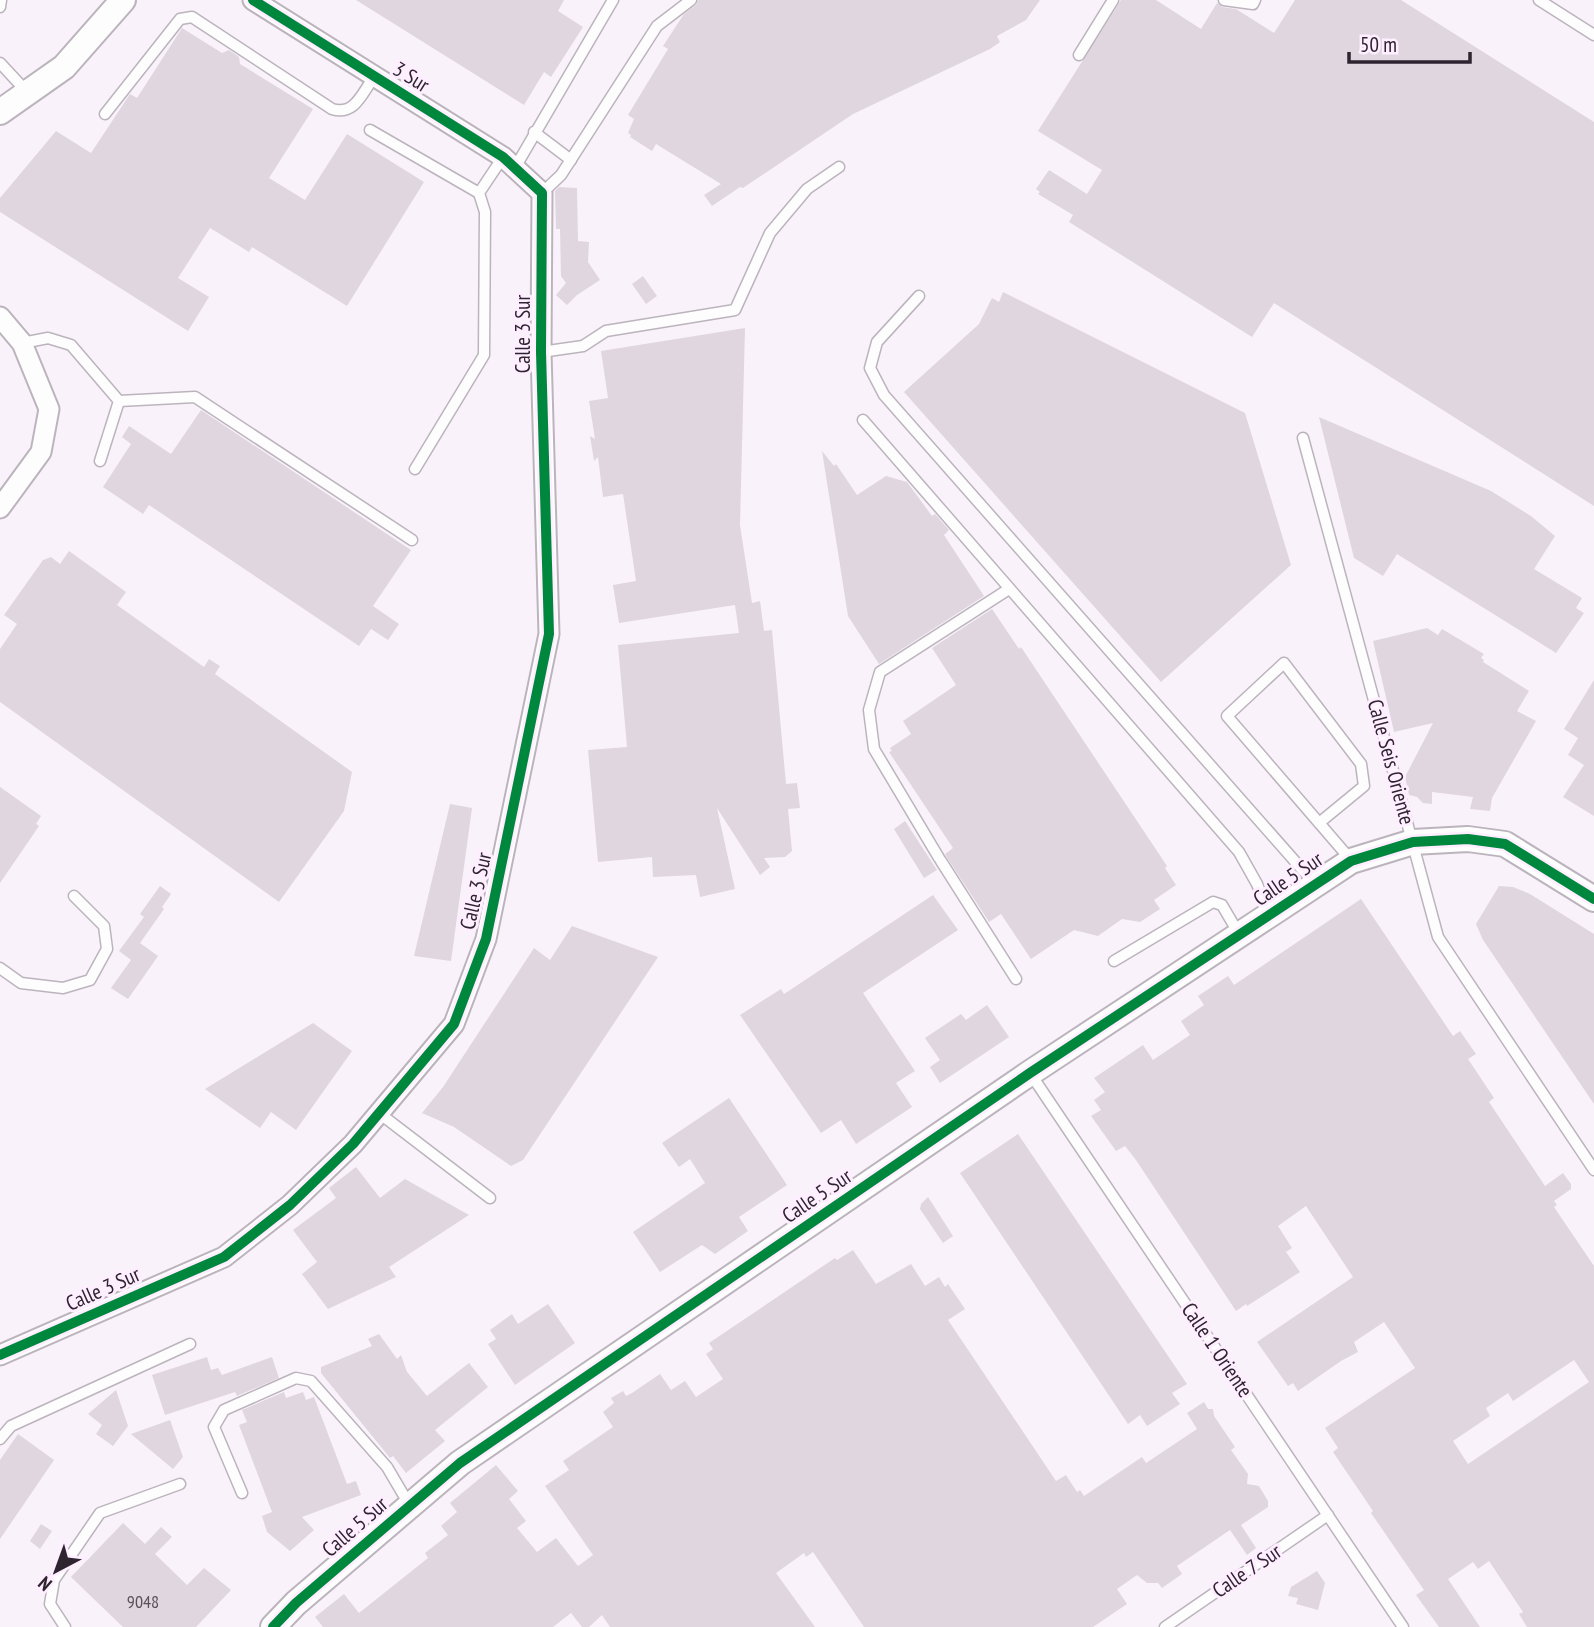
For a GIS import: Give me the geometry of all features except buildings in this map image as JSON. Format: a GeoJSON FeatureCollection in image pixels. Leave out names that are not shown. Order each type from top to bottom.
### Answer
{"type":"FeatureCollection","features":[{"type":"Feature","properties":{"kind":"street"},"geometry":{"type":"LineString","coordinates":[[0,113],[64,67],[123,0]]}},
{"type":"Feature","properties":{"kind":"street","name":"3 Sur"},"geometry":{"type":"LineString","coordinates":[[253,0],[509,161],[542,193]]}},
{"type":"Feature","properties":{"kind":"street","name":"Calle 3 Sur"},"geometry":{"type":"LineString","coordinates":[[0,1355],[224,1257],[290,1205],[353,1144],[454,1024],[486,939],[549,634],[541,352],[542,193]]}},
{"type":"Feature","properties":{"kind":"street"},"geometry":{"type":"LineString","coordinates":[[0,317],[22,343],[48,409],[41,452],[0,508]]}},
{"type":"Feature","properties":{"kind":"street","name":"Calle 5 Sur"},"geometry":{"type":"LineString","coordinates":[[273,1627],[296,1603],[460,1463],[1030,1073],[1351,861],[1413,842],[1468,839],[1505,844],[1594,899]]}},
{"type":"Feature","properties":{"kind":"lane"},"geometry":{"type":"LineString","coordinates":[[0,7],[1,0]]}},
{"type":"Feature","properties":{"kind":"lane"},"geometry":{"type":"LineString","coordinates":[[479,193],[534,132],[613,0]]}},
{"type":"Feature","properties":{"kind":"lane"},"geometry":{"type":"LineString","coordinates":[[542,193],[561,175],[656,26],[691,0]]}},
{"type":"Feature","properties":{"kind":"lane"},"geometry":{"type":"LineString","coordinates":[[1079,55],[1113,0]]}},
{"type":"Feature","properties":{"kind":"lane"},"geometry":{"type":"LineString","coordinates":[[1224,0],[1253,4],[1255,0]]}},
{"type":"Feature","properties":{"kind":"lane"},"geometry":{"type":"LineString","coordinates":[[1539,0],[1594,35]]}},
{"type":"Feature","properties":{"kind":"lane"},"geometry":{"type":"LineString","coordinates":[[105,114],[180,19],[192,17],[332,109],[343,112],[351,109],[374,77]]}},
{"type":"Feature","properties":{"kind":"lane"},"geometry":{"type":"LineString","coordinates":[[0,63],[28,93]]}},
{"type":"Feature","properties":{"kind":"lane"},"geometry":{"type":"LineString","coordinates":[[370,130],[479,193],[485,212],[484,355],[415,468]]}},
{"type":"Feature","properties":{"kind":"lane"},"geometry":{"type":"LineString","coordinates":[[534,132],[571,160]]}},
{"type":"Feature","properties":{"kind":"lane"},"geometry":{"type":"LineString","coordinates":[[541,352],[583,346],[606,331],[735,310],[770,233],[807,189],[839,167]]}},
{"type":"Feature","properties":{"kind":"lane"},"geometry":{"type":"LineString","coordinates":[[919,296],[877,342],[870,368],[884,396],[1316,884]]}},
{"type":"Feature","properties":{"kind":"lane"},"geometry":{"type":"LineString","coordinates":[[22,343],[48,338],[71,345],[119,401]]}},
{"type":"Feature","properties":{"kind":"lane"},"geometry":{"type":"LineString","coordinates":[[119,401],[195,397],[412,540]]}},
{"type":"Feature","properties":{"kind":"lane"},"geometry":{"type":"LineString","coordinates":[[100,461],[119,401]]}},
{"type":"Feature","properties":{"kind":"lane"},"geometry":{"type":"LineString","coordinates":[[863,420],[1239,852],[1257,884],[1269,915]]}},
{"type":"Feature","properties":{"kind":"lane","name":"Calle Seis Oriente"},"geometry":{"type":"LineString","coordinates":[[1303,438],[1437,936],[1594,1170]]}},
{"type":"Feature","properties":{"kind":"lane"},"geometry":{"type":"LineString","coordinates":[[1009,589],[880,672],[869,710],[874,749],[1016,979]]}},
{"type":"Feature","properties":{"kind":"lane"},"geometry":{"type":"LineString","coordinates":[[1319,823],[1364,786],[1361,764],[1284,663],[1227,716],[1351,861]]}},
{"type":"Feature","properties":{"kind":"lane"},"geometry":{"type":"LineString","coordinates":[[0,968],[21,983],[62,988],[90,980],[107,949],[104,926],[74,896]]}},
{"type":"Feature","properties":{"kind":"lane"},"geometry":{"type":"LineString","coordinates":[[1114,961],[1213,902],[1222,905],[1240,935]]}},
{"type":"Feature","properties":{"kind":"lane","name":"Calle 1 Oriente"},"geometry":{"type":"LineString","coordinates":[[1030,1073],[1403,1627]]}},
{"type":"Feature","properties":{"kind":"lane"},"geometry":{"type":"LineString","coordinates":[[379,1113],[490,1198]]}},
{"type":"Feature","properties":{"kind":"lane"},"geometry":{"type":"LineString","coordinates":[[0,1439],[11,1426],[190,1344]]}},
{"type":"Feature","properties":{"kind":"lane"},"geometry":{"type":"LineString","coordinates":[[242,1493],[214,1427],[224,1410],[296,1378],[311,1381],[387,1468],[410,1506]]}},
{"type":"Feature","properties":{"kind":"lane"},"geometry":{"type":"LineString","coordinates":[[65,1627],[50,1604],[54,1580],[100,1513],[180,1484]]}},
{"type":"Feature","properties":{"kind":"lane","name":"Calle 7 Sur"},"geometry":{"type":"LineString","coordinates":[[1165,1627],[1328,1515]]}},
{"type":"Feature","properties":{"kind":"cycle path"},"geometry":{"type":"LineString","coordinates":[[0,1355],[224,1257],[290,1205],[353,1144],[454,1024],[486,939],[549,634],[541,352],[542,193],[503,157],[253,0]]}},
{"type":"Feature","properties":{"kind":"cycle path"},"geometry":{"type":"LineString","coordinates":[[273,1627],[296,1603],[460,1463],[1030,1073],[1351,861],[1413,842],[1468,839],[1505,844],[1594,899]]}}]}
